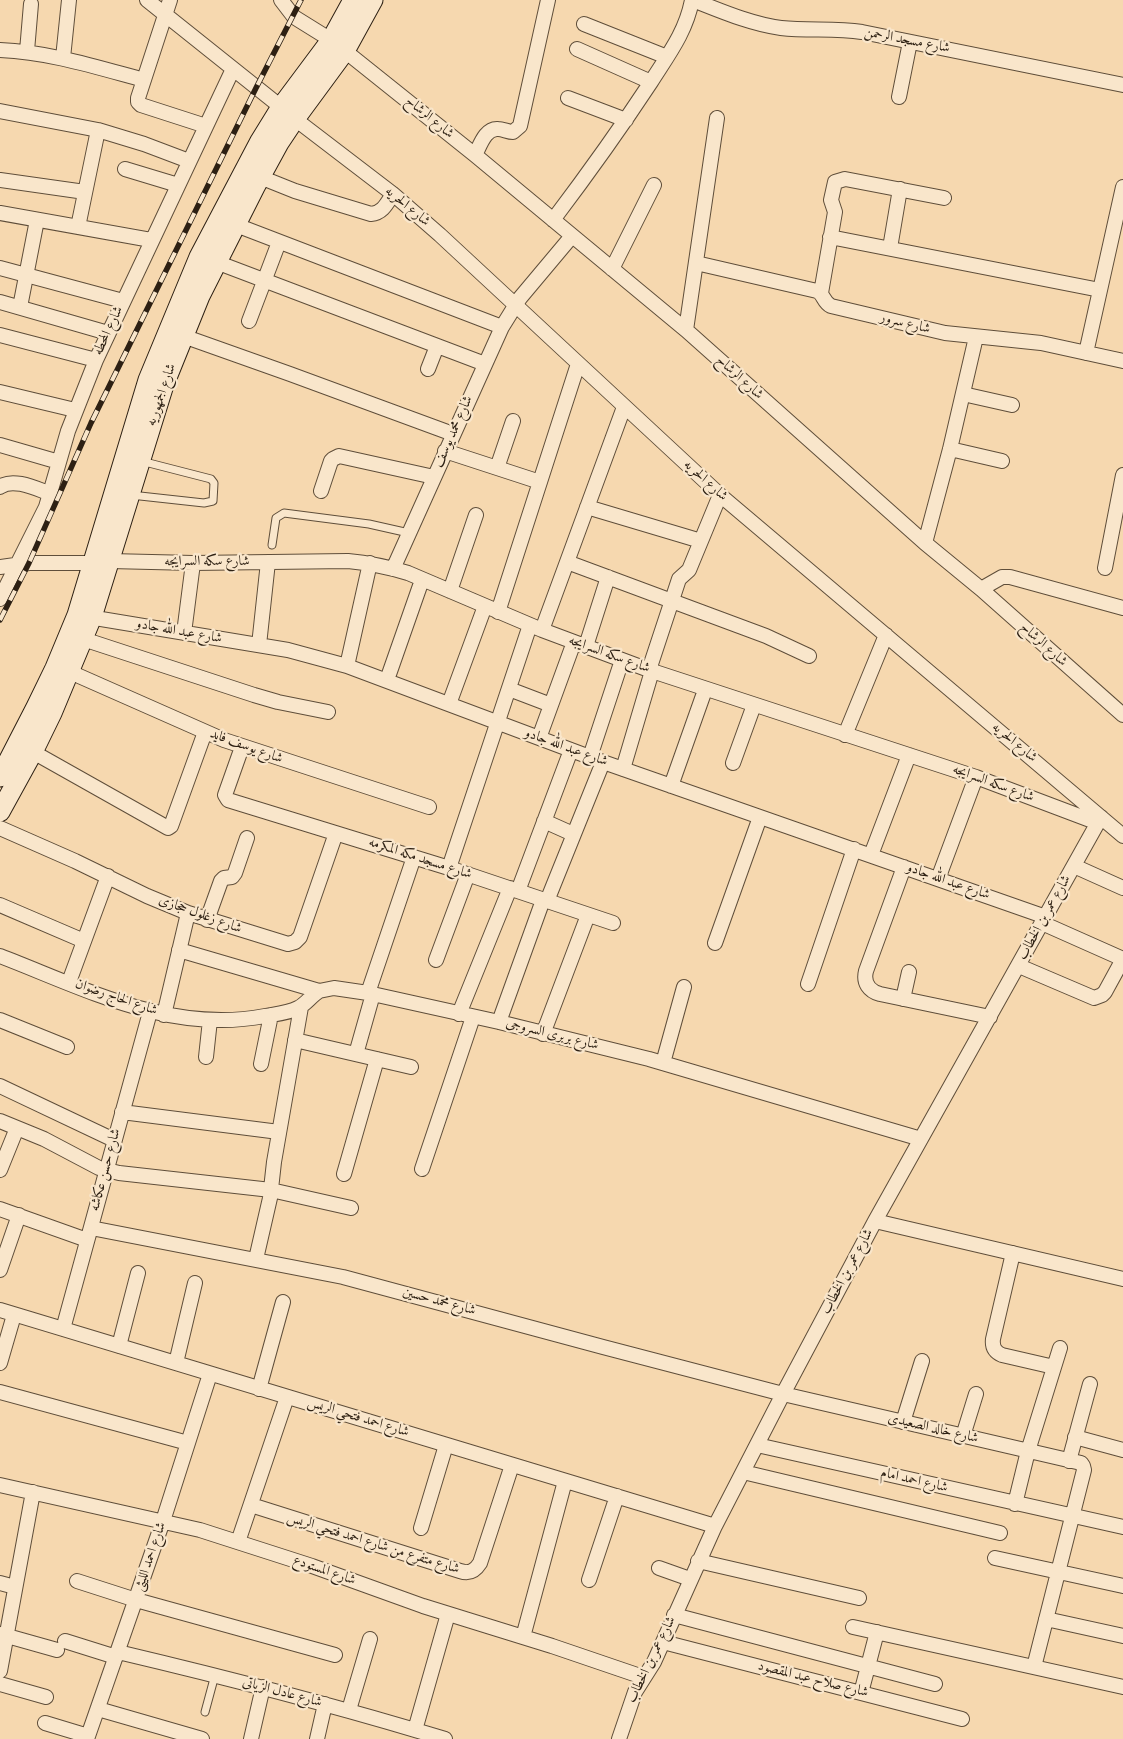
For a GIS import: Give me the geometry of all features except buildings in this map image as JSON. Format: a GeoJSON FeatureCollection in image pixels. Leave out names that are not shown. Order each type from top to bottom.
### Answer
{"type":"FeatureCollection","features":[{"type":"Feature","properties":{"kind":"main road","name":"شارع الجمهوريه"},"geometry":{"type":"LineString","coordinates":[[0,777],[84,616],[101,562],[148,380],[199,257],[239,179],[288,113],[353,0]]}},
{"type":"Feature","properties":{"kind":"main road","name":"شارع الجمهوريه"},"geometry":{"type":"LineString","coordinates":[[101,562],[130,495],[164,385],[183,336],[216,262],[260,176],[288,113],[346,51],[373,0]]}},
{"type":"Feature","properties":{"kind":"main road","name":"شارع الجمهوريه"},"geometry":{"type":"LineString","coordinates":[[0,812],[33,752],[70,672],[82,639],[84,616]]}},
{"type":"Feature","properties":{"kind":"street"},"geometry":{"type":"LineString","coordinates":[[63,58],[69,0]]}},
{"type":"Feature","properties":{"kind":"street","name":"شارع الحريه"},"geometry":{"type":"LineString","coordinates":[[146,0],[393,194],[517,301],[578,364],[720,495],[1100,820],[1123,836]]}},
{"type":"Feature","properties":{"kind":"street"},"geometry":{"type":"LineString","coordinates":[[170,0],[138,102],[141,105],[206,126]]}},
{"type":"Feature","properties":{"kind":"street"},"geometry":{"type":"LineString","coordinates":[[475,155],[490,130],[498,129],[513,132],[520,126],[548,0]]}},
{"type":"Feature","properties":{"kind":"street"},"geometry":{"type":"LineString","coordinates":[[553,220],[626,120],[667,57],[684,27],[692,0]]}},
{"type":"Feature","properties":{"kind":"street","name":"شارع مسجد الرحمن"},"geometry":{"type":"LineString","coordinates":[[692,0],[751,21],[781,28],[842,29],[1123,85]]}},
{"type":"Feature","properties":{"kind":"street"},"geometry":{"type":"LineString","coordinates":[[283,1],[294,17],[331,40]]}},
{"type":"Feature","properties":{"kind":"street"},"geometry":{"type":"LineString","coordinates":[[28,51],[31,4]]}},
{"type":"Feature","properties":{"kind":"street"},"geometry":{"type":"LineString","coordinates":[[584,24],[667,57]]}},
{"type":"Feature","properties":{"kind":"street"},"geometry":{"type":"LineString","coordinates":[[900,97],[910,42]]}},
{"type":"Feature","properties":{"kind":"street"},"geometry":{"type":"LineString","coordinates":[[577,49],[651,82]]}},
{"type":"Feature","properties":{"kind":"street"},"geometry":{"type":"LineString","coordinates":[[0,50],[28,51],[63,58],[144,80]]}},
{"type":"Feature","properties":{"kind":"street","name":"شارع الرشاح"},"geometry":{"type":"LineString","coordinates":[[346,51],[686,330],[925,543],[981,589],[1123,715]]}},
{"type":"Feature","properties":{"kind":"street","name":"شارع المحطه"},"geometry":{"type":"LineString","coordinates":[[0,599],[51,494],[75,410],[96,360],[233,69]]}},
{"type":"Feature","properties":{"kind":"street"},"geometry":{"type":"LineString","coordinates":[[568,98],[626,120]]}},
{"type":"Feature","properties":{"kind":"street"},"geometry":{"type":"LineString","coordinates":[[0,111],[98,130],[144,144],[189,161]]}},
{"type":"Feature","properties":{"kind":"street"},"geometry":{"type":"LineString","coordinates":[[686,330],[717,118]]}},
{"type":"Feature","properties":{"kind":"street"},"geometry":{"type":"LineString","coordinates":[[78,227],[98,130]]}},
{"type":"Feature","properties":{"kind":"street"},"geometry":{"type":"LineString","coordinates":[[125,169],[178,185]]}},
{"type":"Feature","properties":{"kind":"street"},"geometry":{"type":"LineString","coordinates":[[260,176],[300,193],[371,214],[376,214],[384,209],[393,194]]}},
{"type":"Feature","properties":{"kind":"street"},"geometry":{"type":"LineString","coordinates":[[820,293],[835,212],[831,197],[833,186],[838,180],[846,179],[944,198]]}},
{"type":"Feature","properties":{"kind":"street"},"geometry":{"type":"LineString","coordinates":[[0,180],[85,192]]}},
{"type":"Feature","properties":{"kind":"street"},"geometry":{"type":"LineString","coordinates":[[612,269],[654,185]]}},
{"type":"Feature","properties":{"kind":"street"},"geometry":{"type":"LineString","coordinates":[[1086,353],[1123,186]]}},
{"type":"Feature","properties":{"kind":"street"},"geometry":{"type":"LineString","coordinates":[[890,248],[900,189]]}},
{"type":"Feature","properties":{"kind":"street"},"geometry":{"type":"LineString","coordinates":[[0,213],[151,240]]}},
{"type":"Feature","properties":{"kind":"street"},"geometry":{"type":"LineString","coordinates":[[20,307],[37,220]]}},
{"type":"Feature","properties":{"kind":"street"},"geometry":{"type":"LineString","coordinates":[[236,225],[502,327]]}},
{"type":"Feature","properties":{"kind":"street","name":"شارع محمد يوسف"},"geometry":{"type":"LineString","coordinates":[[393,569],[502,327],[517,301],[572,236]]}},
{"type":"Feature","properties":{"kind":"street"},"geometry":{"type":"LineString","coordinates":[[830,237],[1100,290]]}},
{"type":"Feature","properties":{"kind":"street"},"geometry":{"type":"LineString","coordinates":[[249,321],[279,242]]}},
{"type":"Feature","properties":{"kind":"street"},"geometry":{"type":"LineString","coordinates":[[216,262],[484,364]]}},
{"type":"Feature","properties":{"kind":"street","name":"شارع سرور"},"geometry":{"type":"LineString","coordinates":[[696,263],[820,293],[826,303],[831,306],[945,333],[1023,340],[1123,361]]}},
{"type":"Feature","properties":{"kind":"street"},"geometry":{"type":"LineString","coordinates":[[0,268],[123,301]]}},
{"type":"Feature","properties":{"kind":"street"},"geometry":{"type":"LineString","coordinates":[[0,302],[108,334]]}},
{"type":"Feature","properties":{"kind":"street"},"geometry":{"type":"LineString","coordinates":[[0,336],[96,360]]}},
{"type":"Feature","properties":{"kind":"street"},"geometry":{"type":"LineString","coordinates":[[183,336],[453,434]]}},
{"type":"Feature","properties":{"kind":"street"},"geometry":{"type":"LineString","coordinates":[[925,543],[950,449],[976,337]]}},
{"type":"Feature","properties":{"kind":"street"},"geometry":{"type":"LineString","coordinates":[[428,369],[437,346]]}},
{"type":"Feature","properties":{"kind":"street"},"geometry":{"type":"LineString","coordinates":[[449,704],[491,609],[540,482],[578,364]]}},
{"type":"Feature","properties":{"kind":"street"},"geometry":{"type":"LineString","coordinates":[[0,392],[75,410]]}},
{"type":"Feature","properties":{"kind":"street"},"geometry":{"type":"LineString","coordinates":[[963,394],[1012,405]]}},
{"type":"Feature","properties":{"kind":"street"},"geometry":{"type":"LineString","coordinates":[[449,868],[509,689],[567,562],[624,407]]}},
{"type":"Feature","properties":{"kind":"street"},"geometry":{"type":"LineString","coordinates":[[497,468],[514,421]]}},
{"type":"Feature","properties":{"kind":"street"},"geometry":{"type":"LineString","coordinates":[[0,445],[59,462]]}},
{"type":"Feature","properties":{"kind":"street"},"geometry":{"type":"LineString","coordinates":[[950,449],[1002,461]]}},
{"type":"Feature","properties":{"kind":"street"},"geometry":{"type":"LineString","coordinates":[[445,452],[540,482]]}},
{"type":"Feature","properties":{"kind":"street"},"geometry":{"type":"LineString","coordinates":[[321,491],[333,458],[339,456],[434,477]]}},
{"type":"Feature","properties":{"kind":"street"},"geometry":{"type":"LineString","coordinates":[[1105,568],[1123,475]]}},
{"type":"Feature","properties":{"kind":"street"},"geometry":{"type":"LineString","coordinates":[[0,487],[8,483],[17,484],[51,494]]}},
{"type":"Feature","properties":{"kind":"street"},"geometry":{"type":"LineString","coordinates":[[623,769],[671,601],[679,579],[689,570],[720,495]]}},
{"type":"Feature","properties":{"kind":"street"},"geometry":{"type":"LineString","coordinates":[[587,507],[701,541]]}},
{"type":"Feature","properties":{"kind":"street"},"geometry":{"type":"LineString","coordinates":[[450,591],[476,515]]}},
{"type":"Feature","properties":{"kind":"street","name":"شارع سكه السرايجه"},"geometry":{"type":"LineString","coordinates":[[0,567],[29,563],[101,562],[348,561],[370,563],[422,580],[536,628],[651,671],[1100,820]]}},
{"type":"Feature","properties":{"kind":"street"},"geometry":{"type":"LineString","coordinates":[[259,645],[268,562]]}},
{"type":"Feature","properties":{"kind":"street"},"geometry":{"type":"LineString","coordinates":[[567,562],[766,636],[809,656]]}},
{"type":"Feature","properties":{"kind":"street"},"geometry":{"type":"LineString","coordinates":[[184,633],[193,563]]}},
{"type":"Feature","properties":{"kind":"street"},"geometry":{"type":"LineString","coordinates":[[347,666],[370,563]]}},
{"type":"Feature","properties":{"kind":"street"},"geometry":{"type":"LineString","coordinates":[[981,589],[1002,577],[1010,577],[1123,608]]}},
{"type":"Feature","properties":{"kind":"street"},"geometry":{"type":"LineString","coordinates":[[539,738],[551,705],[608,578]]}},
{"type":"Feature","properties":{"kind":"street"},"geometry":{"type":"LineString","coordinates":[[387,680],[422,580]]}},
{"type":"Feature","properties":{"kind":"street","name":"شارع عبد الله جادو"},"geometry":{"type":"LineString","coordinates":[[84,616],[303,653],[347,666],[623,769],[904,866],[1044,920],[1123,959]]}},
{"type":"Feature","properties":{"kind":"street"},"geometry":{"type":"LineString","coordinates":[[844,735],[886,635]]}},
{"type":"Feature","properties":{"kind":"street"},"geometry":{"type":"LineString","coordinates":[[82,639],[270,700],[328,712]]}},
{"type":"Feature","properties":{"kind":"street"},"geometry":{"type":"LineString","coordinates":[[499,1022],[545,900],[573,834],[596,759],[622,660]]}},
{"type":"Feature","properties":{"kind":"street","name":"شارع يوسف فايد"},"geometry":{"type":"LineString","coordinates":[[70,672],[242,747],[429,807]]}},
{"type":"Feature","properties":{"kind":"street"},"geometry":{"type":"LineString","coordinates":[[509,689],[551,705]]}},
{"type":"Feature","properties":{"kind":"street"},"geometry":{"type":"LineString","coordinates":[[671,786],[705,690]]}},
{"type":"Feature","properties":{"kind":"street"},"geometry":{"type":"LineString","coordinates":[[733,764],[754,706]]}},
{"type":"Feature","properties":{"kind":"street"},"geometry":{"type":"LineString","coordinates":[[33,752],[168,828],[171,826],[205,732]]}},
{"type":"Feature","properties":{"kind":"street","name":"شارع مسجد مكه المكرمه"},"geometry":{"type":"LineString","coordinates":[[242,747],[225,798],[468,874],[613,923]]}},
{"type":"Feature","properties":{"kind":"street"},"geometry":{"type":"LineString","coordinates":[[459,1014],[544,822],[571,750]]}},
{"type":"Feature","properties":{"kind":"street"},"geometry":{"type":"LineString","coordinates":[[871,855],[909,756]]}},
{"type":"Feature","properties":{"kind":"street"},"geometry":{"type":"LineString","coordinates":[[938,879],[976,778]]}},
{"type":"Feature","properties":{"kind":"street"},"geometry":{"type":"LineString","coordinates":[[715,943],[760,817]]}},
{"type":"Feature","properties":{"kind":"street","name":"شارع عمر بن الخطاب"},"geometry":{"type":"LineString","coordinates":[[619,1739],[635,1692],[654,1662],[690,1578],[783,1394],[921,1139],[1100,820]]}},
{"type":"Feature","properties":{"kind":"street"},"geometry":{"type":"LineString","coordinates":[[544,822],[573,834]]}},
{"type":"Feature","properties":{"kind":"street","name":"شارع زغلول حجازى"},"geometry":{"type":"LineString","coordinates":[[0,828],[188,913],[284,944],[295,942],[302,931],[336,833]]}},
{"type":"Feature","properties":{"kind":"street"},"geometry":{"type":"LineString","coordinates":[[207,920],[222,881],[224,878],[232,877],[235,873],[247,838]]}},
{"type":"Feature","properties":{"kind":"street"},"geometry":{"type":"LineString","coordinates":[[808,984],[854,849]]}},
{"type":"Feature","properties":{"kind":"street"},"geometry":{"type":"LineString","coordinates":[[356,1054],[371,994],[414,858]]}},
{"type":"Feature","properties":{"kind":"street"},"geometry":{"type":"LineString","coordinates":[[904,866],[865,976],[868,986],[875,993],[990,1017]]}},
{"type":"Feature","properties":{"kind":"street"},"geometry":{"type":"LineString","coordinates":[[1074,866],[1123,888]]}},
{"type":"Feature","properties":{"kind":"street"},"geometry":{"type":"LineString","coordinates":[[436,960],[468,874]]}},
{"type":"Feature","properties":{"kind":"street"},"geometry":{"type":"LineString","coordinates":[[69,982],[108,876]]}},
{"type":"Feature","properties":{"kind":"street"},"geometry":{"type":"LineString","coordinates":[[0,905],[84,941]]}},
{"type":"Feature","properties":{"kind":"street"},"geometry":{"type":"LineString","coordinates":[[164,1015],[188,913]]}},
{"type":"Feature","properties":{"kind":"street"},"geometry":{"type":"LineString","coordinates":[[543,1034],[588,915]]}},
{"type":"Feature","properties":{"kind":"street","name":"شارع بربرى السروجى"},"geometry":{"type":"LineString","coordinates":[[179,950],[319,991],[334,988],[371,994],[499,1022],[663,1063],[921,1139]]}},
{"type":"Feature","properties":{"kind":"street","name":"شارع الحاج رضوان"},"geometry":{"type":"LineString","coordinates":[[0,956],[126,1005],[164,1015],[210,1020],[241,1019],[271,1015],[301,1007],[319,991]]}},
{"type":"Feature","properties":{"kind":"street"},"geometry":{"type":"LineString","coordinates":[[1019,966],[1089,997],[1098,997],[1105,992],[1123,959]]}},
{"type":"Feature","properties":{"kind":"street"},"geometry":{"type":"LineString","coordinates":[[903,999],[909,972]]}},
{"type":"Feature","properties":{"kind":"street"},"geometry":{"type":"LineString","coordinates":[[663,1063],[684,987]]}},
{"type":"Feature","properties":{"kind":"street"},"geometry":{"type":"LineString","coordinates":[[256,1259],[271,1190],[301,1007]]}},
{"type":"Feature","properties":{"kind":"street","name":"شارع حسن عكاشه"},"geometry":{"type":"LineString","coordinates":[[63,1329],[150,1012]]}},
{"type":"Feature","properties":{"kind":"street"},"geometry":{"type":"LineString","coordinates":[[261,1064],[271,1015]]}},
{"type":"Feature","properties":{"kind":"street"},"geometry":{"type":"LineString","coordinates":[[422,1169],[473,1017]]}},
{"type":"Feature","properties":{"kind":"street"},"geometry":{"type":"LineString","coordinates":[[0,1020],[67,1048]]}},
{"type":"Feature","properties":{"kind":"street"},"geometry":{"type":"LineString","coordinates":[[206,1057],[210,1020]]}},
{"type":"Feature","properties":{"kind":"street"},"geometry":{"type":"LineString","coordinates":[[295,1040],[411,1067]]}},
{"type":"Feature","properties":{"kind":"street"},"geometry":{"type":"LineString","coordinates":[[344,1174],[377,1059]]}},
{"type":"Feature","properties":{"kind":"street"},"geometry":{"type":"LineString","coordinates":[[0,1086],[114,1140]]}},
{"type":"Feature","properties":{"kind":"street"},"geometry":{"type":"LineString","coordinates":[[122,1112],[279,1132]]}},
{"type":"Feature","properties":{"kind":"street"},"geometry":{"type":"LineString","coordinates":[[0,1121],[51,1142],[106,1170],[139,1177],[271,1190],[350,1208]]}},
{"type":"Feature","properties":{"kind":"street"},"geometry":{"type":"LineString","coordinates":[[0,1170],[17,1128]]}},
{"type":"Feature","properties":{"kind":"street","name":"شارع محمد حسين"},"geometry":{"type":"LineString","coordinates":[[0,1208],[89,1234],[256,1259],[375,1284],[603,1348],[783,1394]]}},
{"type":"Feature","properties":{"kind":"street"},"geometry":{"type":"LineString","coordinates":[[0,1270],[19,1215]]}},
{"type":"Feature","properties":{"kind":"street"},"geometry":{"type":"LineString","coordinates":[[876,1221],[1123,1279]]}},
{"type":"Feature","properties":{"kind":"street"},"geometry":{"type":"LineString","coordinates":[[1013,1253],[993,1338],[993,1347],[998,1354],[1054,1367]]}},
{"type":"Feature","properties":{"kind":"street"},"geometry":{"type":"LineString","coordinates":[[119,1346],[138,1273]]}},
{"type":"Feature","properties":{"kind":"street"},"geometry":{"type":"LineString","coordinates":[[176,1363],[195,1283]]}},
{"type":"Feature","properties":{"kind":"street"},"geometry":{"type":"LineString","coordinates":[[259,1388],[283,1302]]}},
{"type":"Feature","properties":{"kind":"street","name":"شارع احمد فتحي الريس"},"geometry":{"type":"LineString","coordinates":[[0,1310],[716,1526]]}},
{"type":"Feature","properties":{"kind":"street"},"geometry":{"type":"LineString","coordinates":[[0,1363],[14,1315]]}},
{"type":"Feature","properties":{"kind":"street"},"geometry":{"type":"LineString","coordinates":[[1015,1504],[1028,1451],[1060,1348]]}},
{"type":"Feature","properties":{"kind":"street"},"geometry":{"type":"LineString","coordinates":[[903,1422],[922,1361]]}},
{"type":"Feature","properties":{"kind":"street","name":"شارع احمد الليثى"},"geometry":{"type":"LineString","coordinates":[[88,1737],[163,1521],[210,1374]]}},
{"type":"Feature","properties":{"kind":"street"},"geometry":{"type":"LineString","coordinates":[[1069,1461],[1090,1384]]}},
{"type":"Feature","properties":{"kind":"street"},"geometry":{"type":"LineString","coordinates":[[0,1392],[188,1443]]}},
{"type":"Feature","properties":{"kind":"street","name":"شارع خالد الصعيدى"},"geometry":{"type":"LineString","coordinates":[[783,1394],[1028,1451],[1083,1466],[1084,1470],[1072,1516]]}},
{"type":"Feature","properties":{"kind":"street"},"geometry":{"type":"LineString","coordinates":[[964,1436],[976,1394]]}},
{"type":"Feature","properties":{"kind":"street"},"geometry":{"type":"LineString","coordinates":[[238,1542],[287,1397]]}},
{"type":"Feature","properties":{"kind":"street"},"geometry":{"type":"LineString","coordinates":[[1075,1437],[1123,1450]]}},
{"type":"Feature","properties":{"kind":"street"},"geometry":{"type":"LineString","coordinates":[[421,1528],[446,1445]]}},
{"type":"Feature","properties":{"kind":"street","name":"شارع احمد امام"},"geometry":{"type":"LineString","coordinates":[[757,1445],[1123,1527]]}},
{"type":"Feature","properties":{"kind":"street","name":"شارع متفرع من شارع احمد فتحي الريس"},"geometry":{"type":"LineString","coordinates":[[250,1505],[460,1571],[469,1572],[474,1570],[480,1563],[512,1465]]}},
{"type":"Feature","properties":{"kind":"street"},"geometry":{"type":"LineString","coordinates":[[743,1472],[1000,1534]]}},
{"type":"Feature","properties":{"kind":"street"},"geometry":{"type":"LineString","coordinates":[[523,1637],[566,1481]]}},
{"type":"Feature","properties":{"kind":"street","name":"شارع المستودع"},"geometry":{"type":"LineString","coordinates":[[0,1485],[163,1521],[238,1542],[448,1614],[643,1677]]}},
{"type":"Feature","properties":{"kind":"street"},"geometry":{"type":"LineString","coordinates":[[0,1670],[3,1635],[15,1587],[33,1492]]}},
{"type":"Feature","properties":{"kind":"street"},"geometry":{"type":"LineString","coordinates":[[589,1580],[617,1496]]}},
{"type":"Feature","properties":{"kind":"street"},"geometry":{"type":"LineString","coordinates":[[1034,1667],[1072,1516]]}},
{"type":"Feature","properties":{"kind":"street"},"geometry":{"type":"LineString","coordinates":[[995,1558],[1123,1586]]}},
{"type":"Feature","properties":{"kind":"street"},"geometry":{"type":"LineString","coordinates":[[698,1562],[859,1598]]}},
{"type":"Feature","properties":{"kind":"street"},"geometry":{"type":"LineString","coordinates":[[659,1568],[690,1578]]}},
{"type":"Feature","properties":{"kind":"street"},"geometry":{"type":"LineString","coordinates":[[77,1581],[136,1600],[335,1655]]}},
{"type":"Feature","properties":{"kind":"street"},"geometry":{"type":"LineString","coordinates":[[0,1583],[15,1587]]}},
{"type":"Feature","properties":{"kind":"street"},"geometry":{"type":"LineString","coordinates":[[415,1730],[448,1614]]}},
{"type":"Feature","properties":{"kind":"street"},"geometry":{"type":"LineString","coordinates":[[674,1615],[935,1684]]}},
{"type":"Feature","properties":{"kind":"street"},"geometry":{"type":"LineString","coordinates":[[1046,1619],[1123,1636]]}},
{"type":"Feature","properties":{"kind":"street"},"geometry":{"type":"LineString","coordinates":[[852,1626],[1123,1687]]}},
{"type":"Feature","properties":{"kind":"street"},"geometry":{"type":"LineString","coordinates":[[861,1693],[876,1632]]}},
{"type":"Feature","properties":{"kind":"street","name":"شارع عادل الزياتى"},"geometry":{"type":"LineString","coordinates":[[3,1635],[117,1654],[215,1675],[349,1710],[445,1739]]}},
{"type":"Feature","properties":{"kind":"street"},"geometry":{"type":"LineString","coordinates":[[349,1710],[370,1639]]}},
{"type":"Feature","properties":{"kind":"street","name":"شارع صلاح عبد المقصود"},"geometry":{"type":"LineString","coordinates":[[663,1642],[962,1719]]}},
{"type":"Feature","properties":{"kind":"street"},"geometry":{"type":"LineString","coordinates":[[0,1684],[46,1697]]}},
{"type":"Feature","properties":{"kind":"street"},"geometry":{"type":"LineString","coordinates":[[251,1739],[263,1687]]}},
{"type":"Feature","properties":{"kind":"street"},"geometry":{"type":"LineString","coordinates":[[317,1739],[325,1704]]}},
{"type":"Feature","properties":{"kind":"street"},"geometry":{"type":"LineString","coordinates":[[98,1709],[202,1739]]}},
{"type":"Feature","properties":{"kind":"street"},"geometry":{"type":"LineString","coordinates":[[45,1724],[88,1737]]}},
{"type":"Feature","properties":{"kind":"street"},"geometry":{"type":"LineString","coordinates":[[396,1739],[400,1725]]}},
{"type":"Feature","properties":{"kind":"lane"},"geometry":{"type":"LineString","coordinates":[[130,495],[204,504],[213,501],[214,483],[212,479],[140,461]]}},
{"type":"Feature","properties":{"kind":"lane"},"geometry":{"type":"LineString","coordinates":[[272,545],[276,518],[284,513],[370,524],[409,533]]}},
{"type":"Feature","properties":{"kind":"lane"},"geometry":{"type":"LineString","coordinates":[[205,1712],[215,1675]]}},
{"type":"Feature","properties":{"kind":"railway"},"geometry":{"type":"LineString","coordinates":[[0,620],[29,563],[91,423],[301,0]]}}]}
